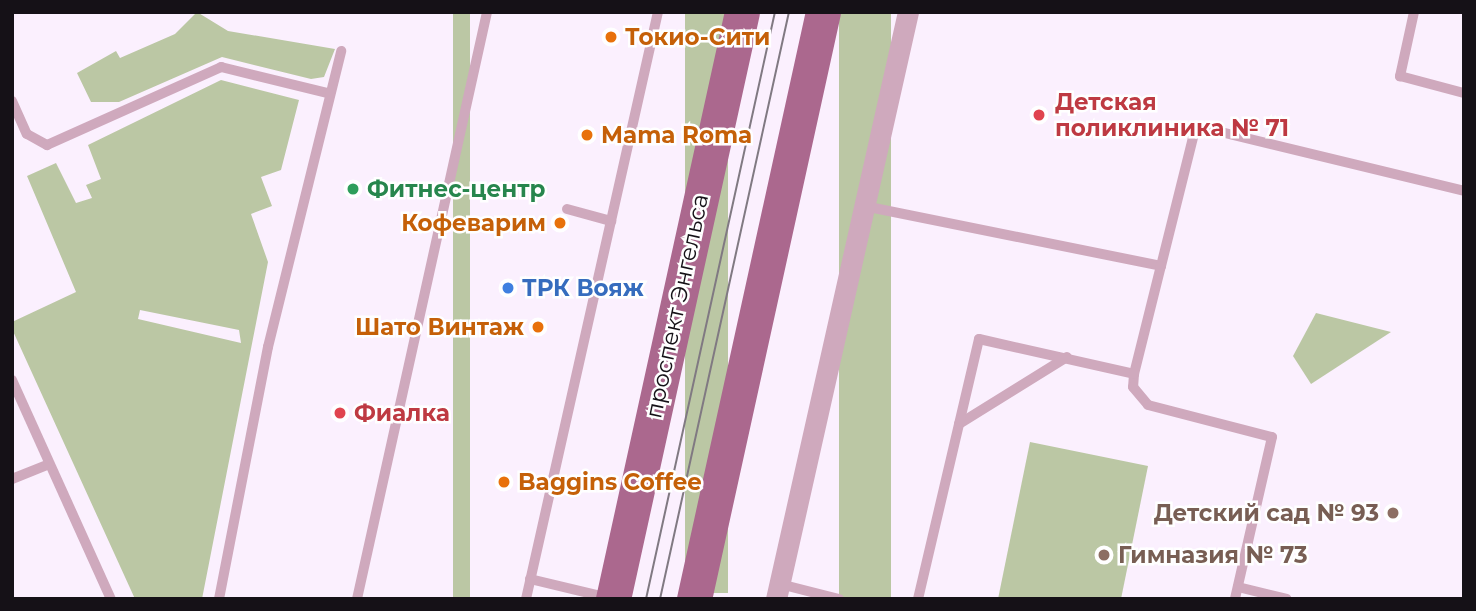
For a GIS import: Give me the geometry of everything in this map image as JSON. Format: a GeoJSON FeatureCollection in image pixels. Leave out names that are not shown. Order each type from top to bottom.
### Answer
{"type":"FeatureCollection","features":[{"type":"Feature","properties":{"kind":"main road","name":"проспект Энгельса"},"geometry":{"type":"LineString","coordinates":[[612,599],[742,12]]}},
{"type":"Feature","properties":{"kind":"main road"},"geometry":{"type":"LineString","coordinates":[[694,599],[823,12]]}},
{"type":"Feature","properties":{"kind":"street"},"geometry":{"type":"LineString","coordinates":[[778,591],[908,12]]}},
{"type":"Feature","properties":{"kind":"lane"},"geometry":{"type":"LineString","coordinates":[[357,599],[487,12]]}},
{"type":"Feature","properties":{"kind":"lane"},"geometry":{"type":"LineString","coordinates":[[526,599],[658,12]]}},
{"type":"Feature","properties":{"kind":"lane"},"geometry":{"type":"LineString","coordinates":[[1414,12],[1400,76],[1464,93]]}},
{"type":"Feature","properties":{"kind":"lane"},"geometry":{"type":"LineString","coordinates":[[219,599],[268,346],[328,93],[341,51]]}},
{"type":"Feature","properties":{"kind":"lane"},"geometry":{"type":"LineString","coordinates":[[12,101],[27,134],[47,145],[221,66],[328,93]]}},
{"type":"Feature","properties":{"kind":"lane"},"geometry":{"type":"LineString","coordinates":[[1235,599],[1272,437],[1148,405],[1133,387],[1196,126],[1464,191]]}},
{"type":"Feature","properties":{"kind":"lane"},"geometry":{"type":"LineString","coordinates":[[864,206],[1161,266]]}},
{"type":"Feature","properties":{"kind":"lane"},"geometry":{"type":"LineString","coordinates":[[567,209],[611,221]]}},
{"type":"Feature","properties":{"kind":"lane"},"geometry":{"type":"LineString","coordinates":[[918,599],[979,339],[1134,374]]}},
{"type":"Feature","properties":{"kind":"lane"},"geometry":{"type":"LineString","coordinates":[[959,424],[1067,357]]}},
{"type":"Feature","properties":{"kind":"lane"},"geometry":{"type":"LineString","coordinates":[[12,380],[111,599]]}},
{"type":"Feature","properties":{"kind":"lane"},"geometry":{"type":"LineString","coordinates":[[12,479],[50,464]]}},
{"type":"Feature","properties":{"kind":"lane"},"geometry":{"type":"LineString","coordinates":[[530,579],[612,599]]}},
{"type":"Feature","properties":{"kind":"lane"},"geometry":{"type":"LineString","coordinates":[[1238,587],[1287,599]]}},
{"type":"Feature","properties":{"kind":"lane"},"geometry":{"type":"LineString","coordinates":[[778,591],[839,599]]}},
{"type":"Feature","properties":{"kind":"green space"},"geometry":{"type":"Polygon","coordinates":[[[197,12],[228,31],[335,49],[324,77],[311,79],[222,57],[119,102],[91,102],[77,73],[116,51],[120,58],[175,34],[197,12]]]}},
{"type":"Feature","properties":{"kind":"green space"},"geometry":{"type":"Polygon","coordinates":[[[453,12],[470,12],[470,599],[453,599],[453,12]]]}},
{"type":"Feature","properties":{"kind":"green space"},"geometry":{"type":"Polygon","coordinates":[[[685,12],[728,12],[728,593],[685,593],[685,12]]]}},
{"type":"Feature","properties":{"kind":"green space"},"geometry":{"type":"Polygon","coordinates":[[[839,12],[891,12],[891,599],[839,599],[839,12]]]}},
{"type":"Feature","properties":{"kind":"green space"},"geometry":{"type":"Polygon","coordinates":[[[221,80],[299,100],[281,170],[261,177],[272,206],[251,214],[268,262],[202,599],[135,599],[12,329],[12,322],[76,292],[27,176],[56,163],[76,203],[92,198],[86,185],[101,179],[88,145],[221,80]],[[140,310],[138,319],[241,343],[239,330],[140,310]]]}},
{"type":"Feature","properties":{"kind":"green space"},"geometry":{"type":"Polygon","coordinates":[[[1316,313],[1391,332],[1311,384],[1293,356],[1316,313]]]}},
{"type":"Feature","properties":{"kind":"green space"},"geometry":{"type":"Polygon","coordinates":[[[1030,442],[1148,466],[1121,599],[998,599],[1030,442]]]}},
{"type":"Feature","properties":{"kind":"tram line"},"geometry":{"type":"LineString","coordinates":[[646,599],[775,12]]}},
{"type":"Feature","properties":{"kind":"tram line"},"geometry":{"type":"LineString","coordinates":[[660,599],[789,12]]}},
{"type":"Feature","properties":{"kind":"place","name":"Токио-Сити"},"geometry":{"type":"Point","coordinates":[611,37]}},
{"type":"Feature","properties":{"kind":"place","name":"Детская поликлиника № 71"},"geometry":{"type":"Point","coordinates":[1039,115]}},
{"type":"Feature","properties":{"kind":"place","name":"Mama Roma"},"geometry":{"type":"Point","coordinates":[587,135]}},
{"type":"Feature","properties":{"kind":"place","name":"Фитнес-центр"},"geometry":{"type":"Point","coordinates":[353,189]}},
{"type":"Feature","properties":{"kind":"place","name":"Кофеварим"},"geometry":{"type":"Point","coordinates":[560,223]}},
{"type":"Feature","properties":{"kind":"place","name":"ТРК Вояж"},"geometry":{"type":"Point","coordinates":[508,288]}},
{"type":"Feature","properties":{"kind":"place","name":"Шато Винтаж"},"geometry":{"type":"Point","coordinates":[538,327]}},
{"type":"Feature","properties":{"kind":"place","name":"Фиалка"},"geometry":{"type":"Point","coordinates":[340,413]}},
{"type":"Feature","properties":{"kind":"place","name":"Baggins Coffee"},"geometry":{"type":"Point","coordinates":[504,482]}},
{"type":"Feature","properties":{"kind":"place","name":"Детский сад № 93"},"geometry":{"type":"Point","coordinates":[1393,513]}},
{"type":"Feature","properties":{"kind":"place","name":"Гимназия № 73"},"geometry":{"type":"Point","coordinates":[1104,555]}}]}
